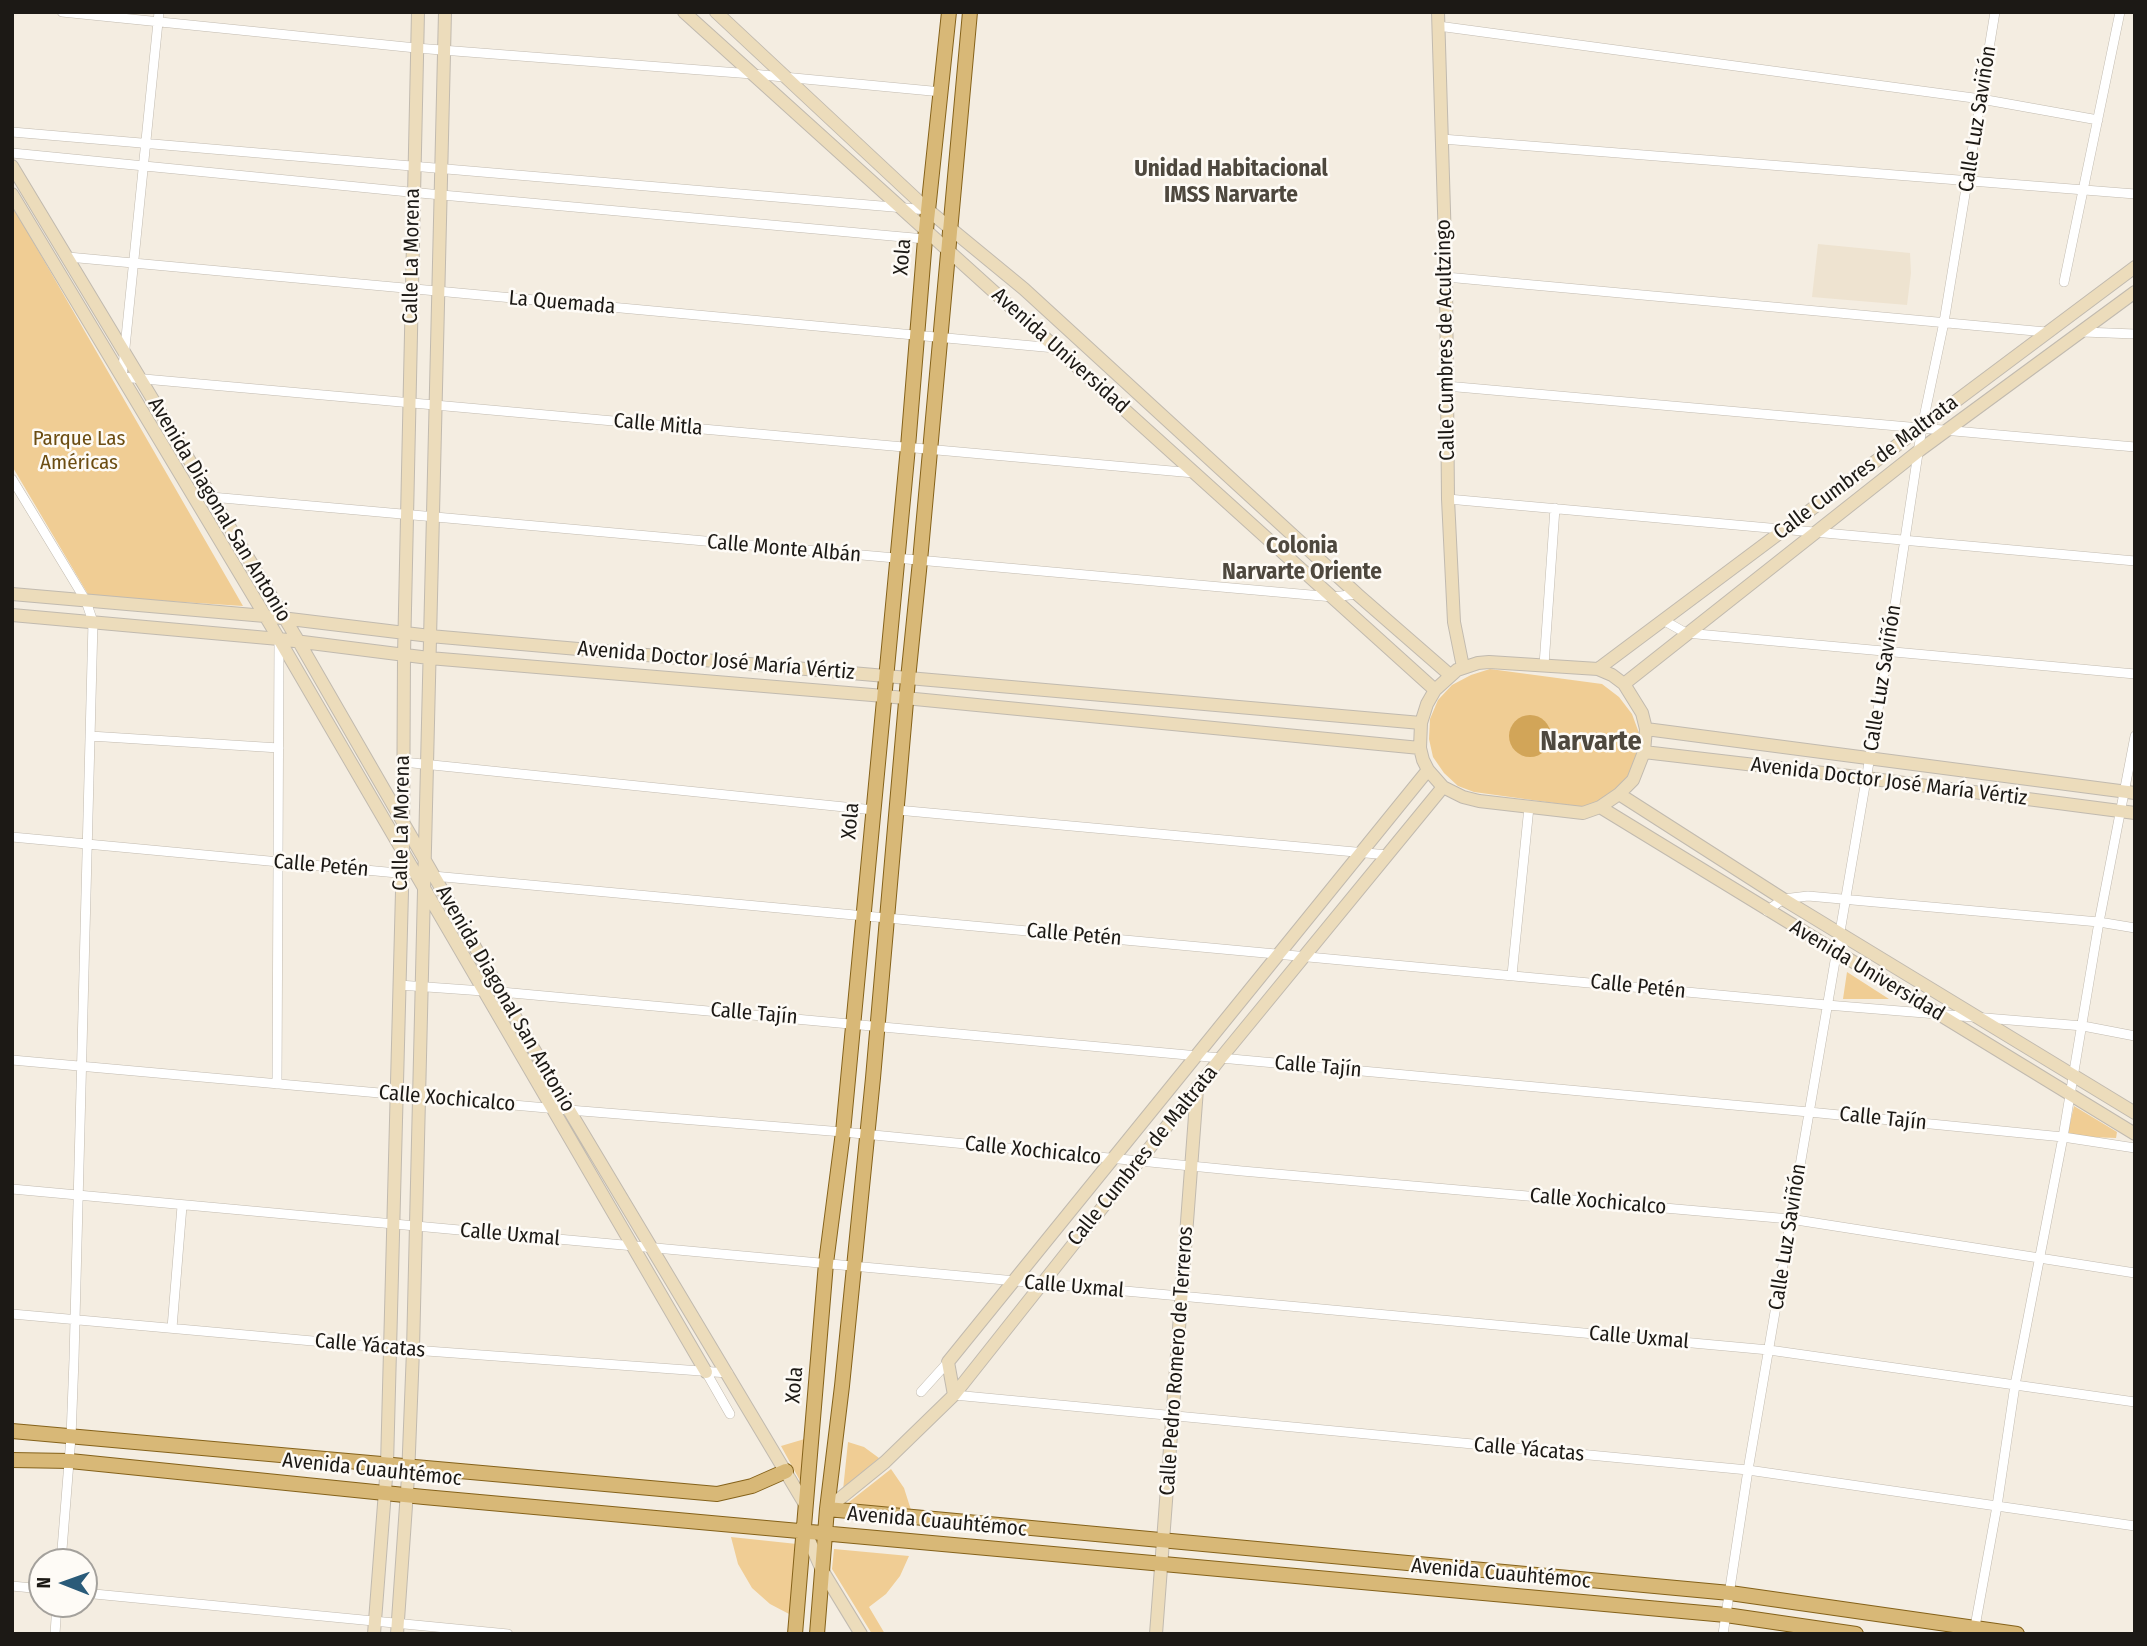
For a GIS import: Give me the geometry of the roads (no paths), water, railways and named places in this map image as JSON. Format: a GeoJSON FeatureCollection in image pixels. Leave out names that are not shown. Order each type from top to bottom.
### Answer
{"type":"FeatureCollection","features":[{"type":"Feature","properties":{"kind":"main road","name":"Calle La Morena"},"geometry":{"type":"LineString","coordinates":[[375,1628],[387,1465],[402,874],[404,633],[418,12]]}},
{"type":"Feature","properties":{"kind":"main road","name":"Calle La Morena"},"geometry":{"type":"LineString","coordinates":[[424,859],[445,12]]}},
{"type":"Feature","properties":{"kind":"main road","name":"Avenida Universidad"},"geometry":{"type":"LineString","coordinates":[[684,12],[903,209],[926,235],[948,251],[1057,348],[1435,690]]}},
{"type":"Feature","properties":{"kind":"main road","name":"Avenida Universidad"},"geometry":{"type":"LineString","coordinates":[[716,12],[929,210],[1024,289],[1263,509],[1450,675]]}},
{"type":"Feature","properties":{"kind":"main road","name":"Xola"},"geometry":{"type":"LineString","coordinates":[[795,1634],[826,1263],[843,1132],[949,12]]}},
{"type":"Feature","properties":{"kind":"main road","name":"Xola"},"geometry":{"type":"LineString","coordinates":[[817,1634],[827,1509],[867,1135],[970,12]]}},
{"type":"Feature","properties":{"kind":"main road","name":"Calle Cumbres de Acultzingo"},"geometry":{"type":"LineString","coordinates":[[1438,19],[1446,277],[1448,499],[1454,622],[1464,667]]}},
{"type":"Feature","properties":{"kind":"main road","name":"Avenida Diagonal San Antonio"},"geometry":{"type":"LineString","coordinates":[[12,166],[299,642],[424,859],[424,879],[484,991],[706,1372]]}},
{"type":"Feature","properties":{"kind":"main road","name":"Avenida Diagonal San Antonio"},"geometry":{"type":"LineString","coordinates":[[12,194],[279,639],[402,853],[424,879],[502,992],[569,1110],[806,1507]]}},
{"type":"Feature","properties":{"kind":"main road","name":"Calle Cumbres de Maltrata"},"geometry":{"type":"LineString","coordinates":[[1598,669],[2135,267]]}},
{"type":"Feature","properties":{"kind":"main road"},"geometry":{"type":"LineString","coordinates":[[1010,306],[1024,289]]}},
{"type":"Feature","properties":{"kind":"main road","name":"Calle Cumbres de Maltrata"},"geometry":{"type":"LineString","coordinates":[[1624,684],[1920,450],[2135,292]]}},
{"type":"Feature","properties":{"kind":"main road"},"geometry":{"type":"LineString","coordinates":[[1249,522],[1263,509]]}},
{"type":"Feature","properties":{"kind":"main road","name":"Avenida Doctor José María Vértiz"},"geometry":{"type":"LineString","coordinates":[[12,594],[265,616],[430,636],[1421,723]]}},
{"type":"Feature","properties":{"kind":"main road","name":"Avenida Doctor José María Vértiz"},"geometry":{"type":"LineString","coordinates":[[12,615],[279,639],[429,658],[884,696],[1420,748]]}},
{"type":"Feature","properties":{"kind":"main road"},"geometry":{"type":"LineString","coordinates":[[1489,662],[1544,665],[1598,669],[1624,684],[1642,713],[1646,729],[1644,752],[1633,780],[1600,807],[1583,813],[1479,802],[1443,787],[1428,770],[1420,748],[1421,723],[1435,690],[1450,675],[1464,667],[1489,662]]}},
{"type":"Feature","properties":{"kind":"main road","name":"Avenida Doctor José María Vértiz"},"geometry":{"type":"LineString","coordinates":[[1646,729],[2130,792]]}},
{"type":"Feature","properties":{"kind":"main road","name":"Avenida Doctor José María Vértiz"},"geometry":{"type":"LineString","coordinates":[[1644,752],[2135,813]]}},
{"type":"Feature","properties":{"kind":"main road","name":"Calle Cumbres de Maltrata"},"geometry":{"type":"LineString","coordinates":[[948,1362],[1428,770]]}},
{"type":"Feature","properties":{"kind":"main road","name":"Calle Cumbres de Maltrata"},"geometry":{"type":"LineString","coordinates":[[827,1509],[885,1462],[954,1395],[1220,1059],[1443,787]]}},
{"type":"Feature","properties":{"kind":"main road","name":"Avenida Universidad"},"geometry":{"type":"LineString","coordinates":[[1619,794],[1783,899],[2135,1112]]}},
{"type":"Feature","properties":{"kind":"main road","name":"Avenida Universidad"},"geometry":{"type":"LineString","coordinates":[[1600,807],[2135,1134]]}},
{"type":"Feature","properties":{"kind":"main road","name":"Calle La Morena"},"geometry":{"type":"LineString","coordinates":[[398,1629],[413,1350],[424,879]]}},
{"type":"Feature","properties":{"kind":"main road","name":"Calle Pedro Romero de Terreros"},"geometry":{"type":"LineString","coordinates":[[1156,1634],[1197,1089]]}},
{"type":"Feature","properties":{"kind":"main road"},"geometry":{"type":"LineString","coordinates":[[948,1362],[954,1395]]}},
{"type":"Feature","properties":{"kind":"main road","name":"Avenida Cuauhtémoc"},"geometry":{"type":"LineString","coordinates":[[12,1431],[717,1494],[752,1486],[786,1471]]}},
{"type":"Feature","properties":{"kind":"main road","name":"Avenida Cuauhtémoc"},"geometry":{"type":"LineString","coordinates":[[12,1460],[70,1461],[407,1495],[1726,1615],[1856,1634]]}},
{"type":"Feature","properties":{"kind":"main road","name":"Avenida Cuauhtémoc"},"geometry":{"type":"LineString","coordinates":[[827,1509],[1730,1593],[1974,1631],[2017,1634]]}},
{"type":"Feature","properties":{"kind":"main road"},"geometry":{"type":"LineString","coordinates":[[804,1531],[822,1570],[861,1634]]}},
{"type":"Feature","properties":{"kind":"street"},"geometry":{"type":"LineString","coordinates":[[62,12],[158,17],[416,48],[788,77],[942,92]]}},
{"type":"Feature","properties":{"kind":"street","name":"Calle Luz Saviñón"},"geometry":{"type":"LineString","coordinates":[[1723,1634],[1790,1219],[1888,651],[1922,427],[1944,322],[1996,12]]}},
{"type":"Feature","properties":{"kind":"street"},"geometry":{"type":"LineString","coordinates":[[2064,282],[2120,12]]}},
{"type":"Feature","properties":{"kind":"street"},"geometry":{"type":"LineString","coordinates":[[122,377],[158,17]]}},
{"type":"Feature","properties":{"kind":"street"},"geometry":{"type":"LineString","coordinates":[[1438,19],[1981,99],[2098,120]]}},
{"type":"Feature","properties":{"kind":"street"},"geometry":{"type":"LineString","coordinates":[[12,132],[929,210]]}},
{"type":"Feature","properties":{"kind":"street"},"geometry":{"type":"LineString","coordinates":[[1442,139],[2135,194]]}},
{"type":"Feature","properties":{"kind":"street"},"geometry":{"type":"LineString","coordinates":[[12,153],[441,195],[926,235]]}},
{"type":"Feature","properties":{"kind":"street","name":"La Quemada"},"geometry":{"type":"LineString","coordinates":[[68,257],[1057,348]]}},
{"type":"Feature","properties":{"kind":"street"},"geometry":{"type":"LineString","coordinates":[[1446,277],[2046,332]]}},
{"type":"Feature","properties":{"kind":"street"},"geometry":{"type":"LineString","coordinates":[[2083,332],[2135,334]]}},
{"type":"Feature","properties":{"kind":"street","name":"Calle Mitla"},"geometry":{"type":"LineString","coordinates":[[122,377],[1194,473]]}},
{"type":"Feature","properties":{"kind":"street"},"geometry":{"type":"LineString","coordinates":[[1446,386],[2135,447]]}},
{"type":"Feature","properties":{"kind":"street"},"geometry":{"type":"LineString","coordinates":[[12,479],[16,491],[86,601],[93,622],[75,1319],[70,1461],[62,1548]]}},
{"type":"Feature","properties":{"kind":"street","name":"Calle Monte Albán"},"geometry":{"type":"LineString","coordinates":[[211,498],[1333,597],[1357,594]]}},
{"type":"Feature","properties":{"kind":"street"},"geometry":{"type":"LineString","coordinates":[[1448,499],[2135,561]]}},
{"type":"Feature","properties":{"kind":"street"},"geometry":{"type":"LineString","coordinates":[[1544,665],[1555,508]]}},
{"type":"Feature","properties":{"kind":"street"},"geometry":{"type":"LineString","coordinates":[[1663,620],[1686,633],[2135,674]]}},
{"type":"Feature","properties":{"kind":"street"},"geometry":{"type":"LineString","coordinates":[[278,1084],[279,639]]}},
{"type":"Feature","properties":{"kind":"street"},"geometry":{"type":"LineString","coordinates":[[90,736],[279,748]]}},
{"type":"Feature","properties":{"kind":"street"},"geometry":{"type":"LineString","coordinates":[[1974,1631],[1997,1506],[2015,1385],[2063,1137],[2099,922],[2121,811],[2130,792],[2135,736]]}},
{"type":"Feature","properties":{"kind":"street"},"geometry":{"type":"LineString","coordinates":[[403,762],[874,810]]}},
{"type":"Feature","properties":{"kind":"street"},"geometry":{"type":"LineString","coordinates":[[1512,975],[1529,807]]}},
{"type":"Feature","properties":{"kind":"street"},"geometry":{"type":"LineString","coordinates":[[897,810],[1388,855]]}},
{"type":"Feature","properties":{"kind":"street","name":"Calle Petén"},"geometry":{"type":"LineString","coordinates":[[12,837],[402,874],[424,879],[2083,1026],[2135,1035]]}},
{"type":"Feature","properties":{"kind":"street"},"geometry":{"type":"LineString","coordinates":[[1767,911],[1783,899],[1808,896],[2099,922],[2135,928]]}},
{"type":"Feature","properties":{"kind":"street"},"geometry":{"type":"LineString","coordinates":[[399,985],[484,991]]}},
{"type":"Feature","properties":{"kind":"street","name":"Calle Tajín"},"geometry":{"type":"LineString","coordinates":[[502,992],[1809,1112],[2063,1137],[2135,1148]]}},
{"type":"Feature","properties":{"kind":"street","name":"Calle Xochicalco"},"geometry":{"type":"LineString","coordinates":[[12,1060],[552,1109],[843,1132],[1191,1167],[1790,1219],[2135,1273]]}},
{"type":"Feature","properties":{"kind":"street","name":"Calle Uxmal"},"geometry":{"type":"LineString","coordinates":[[12,1189],[1769,1350],[2135,1402]]}},
{"type":"Feature","properties":{"kind":"street"},"geometry":{"type":"LineString","coordinates":[[172,1328],[182,1206]]}},
{"type":"Feature","properties":{"kind":"street","name":"Calle Yácatas"},"geometry":{"type":"LineString","coordinates":[[12,1314],[413,1350],[728,1374]]}},
{"type":"Feature","properties":{"kind":"street","name":"Calle Cumbres de Maltrata"},"geometry":{"type":"LineString","coordinates":[[920,1392],[948,1362]]}},
{"type":"Feature","properties":{"kind":"street","name":"Avenida Diagonal San Antonio"},"geometry":{"type":"LineString","coordinates":[[706,1372],[730,1415]]}},
{"type":"Feature","properties":{"kind":"street","name":"Calle Yácatas"},"geometry":{"type":"LineString","coordinates":[[954,1395],[1748,1470],[2135,1526]]}},
{"type":"Feature","properties":{"kind":"street"},"geometry":{"type":"LineString","coordinates":[[98,1595],[375,1628],[508,1634]]}},
{"type":"Feature","properties":{"kind":"district","name":"Unidad Habitacional IMSS Narvarte"},"geometry":{"type":"Point","coordinates":[1231,183]}},
{"type":"Feature","properties":{"kind":"district","name":"Colonia Narvarte Oriente"},"geometry":{"type":"Point","coordinates":[1302,560]}},
{"type":"Feature","properties":{"kind":"district","name":"Narvarte"},"geometry":{"type":"Point","coordinates":[1591,742]}},
{"type":"Feature","properties":{"kind":"park label","name":"Parque Las Américas"},"geometry":{"type":"Point","coordinates":[79,451]}}]}
